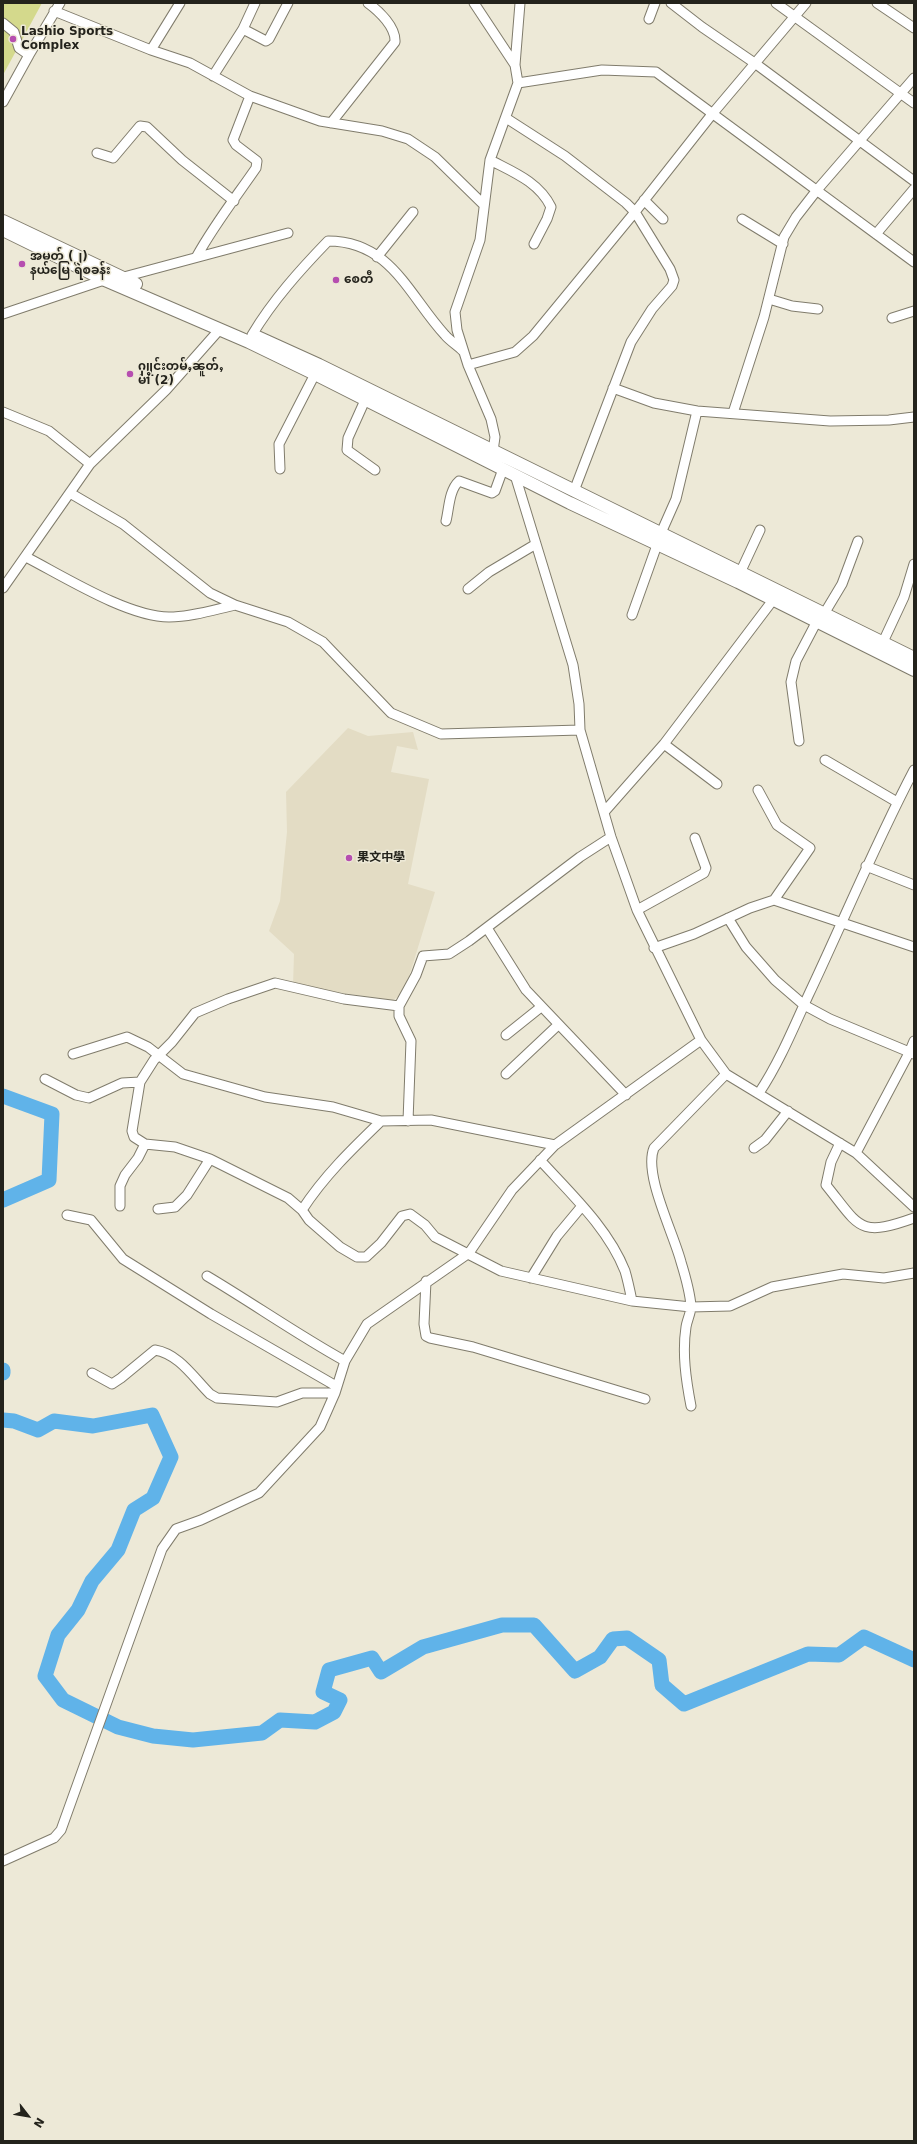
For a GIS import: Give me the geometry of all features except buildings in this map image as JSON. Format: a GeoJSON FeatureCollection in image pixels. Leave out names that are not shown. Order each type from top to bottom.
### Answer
{"type":"FeatureCollection","features":[{"type":"Feature","properties":{"kind":"main road"},"geometry":{"type":"LineString","coordinates":[[3,221],[121,277],[319,365],[493,450],[574,491],[659,539],[773,600],[883,642],[914,658]]}},
{"type":"Feature","properties":{"kind":"main road"},"geometry":{"type":"LineString","coordinates":[[3,230],[106,280],[220,329],[366,398],[514,475],[659,539],[740,572],[914,670]]}},
{"type":"Feature","properties":{"kind":"street"},"geometry":{"type":"LineString","coordinates":[[3,102],[54,11],[60,3]]}},
{"type":"Feature","properties":{"kind":"street"},"geometry":{"type":"LineString","coordinates":[[151,50],[180,3]]}},
{"type":"Feature","properties":{"kind":"street"},"geometry":{"type":"LineString","coordinates":[[213,76],[243,29],[256,3]]}},
{"type":"Feature","properties":{"kind":"street"},"geometry":{"type":"LineString","coordinates":[[243,29],[266,41],[269,39],[288,3]]}},
{"type":"Feature","properties":{"kind":"street"},"geometry":{"type":"LineString","coordinates":[[331,123],[395,42],[396,37],[381,12],[368,3]]}},
{"type":"Feature","properties":{"kind":"street"},"geometry":{"type":"LineString","coordinates":[[474,3],[515,65]]}},
{"type":"Feature","properties":{"kind":"street"},"geometry":{"type":"LineString","coordinates":[[493,450],[495,437],[491,419],[468,365],[457,330],[455,312],[480,240],[490,160],[518,83],[515,65],[520,3]]}},
{"type":"Feature","properties":{"kind":"street"},"geometry":{"type":"LineString","coordinates":[[649,19],[655,3]]}},
{"type":"Feature","properties":{"kind":"street"},"geometry":{"type":"LineString","coordinates":[[671,3],[914,180]]}},
{"type":"Feature","properties":{"kind":"street"},"geometry":{"type":"LineString","coordinates":[[776,3],[914,103]]}},
{"type":"Feature","properties":{"kind":"street"},"geometry":{"type":"LineString","coordinates":[[468,365],[515,352],[533,336],[635,212],[713,113],[756,64],[806,3]]}},
{"type":"Feature","properties":{"kind":"street"},"geometry":{"type":"LineString","coordinates":[[877,3],[914,28]]}},
{"type":"Feature","properties":{"kind":"street"},"geometry":{"type":"LineString","coordinates":[[54,11],[151,50],[190,63],[250,96],[320,121],[382,131],[408,139],[435,157],[484,205]]}},
{"type":"Feature","properties":{"kind":"street"},"geometry":{"type":"LineString","coordinates":[[3,22],[14,32],[19,48],[29,55]]}},
{"type":"Feature","properties":{"kind":"street"},"geometry":{"type":"LineString","coordinates":[[518,83],[602,70],[656,72],[914,262]]}},
{"type":"Feature","properties":{"kind":"street"},"geometry":{"type":"LineString","coordinates":[[733,412],[769,299],[784,237],[796,217],[817,190],[902,94],[914,78]]}},
{"type":"Feature","properties":{"kind":"street"},"geometry":{"type":"LineString","coordinates":[[197,256],[212,229],[234,201],[257,164],[257,161],[236,145],[233,140],[250,96]]}},
{"type":"Feature","properties":{"kind":"street"},"geometry":{"type":"LineString","coordinates":[[506,118],[565,156],[626,202],[635,212],[670,269],[674,280],[672,286],[652,309],[631,342],[574,491]]}},
{"type":"Feature","properties":{"kind":"street"},"geometry":{"type":"LineString","coordinates":[[97,152],[113,158],[140,126],[147,127],[182,160],[234,201]]}},
{"type":"Feature","properties":{"kind":"street"},"geometry":{"type":"LineString","coordinates":[[490,160],[527,180],[545,194],[551,207],[547,219],[534,244]]}},
{"type":"Feature","properties":{"kind":"street"},"geometry":{"type":"LineString","coordinates":[[876,234],[914,189]]}},
{"type":"Feature","properties":{"kind":"street"},"geometry":{"type":"LineString","coordinates":[[644,200],[663,219]]}},
{"type":"Feature","properties":{"kind":"street"},"geometry":{"type":"LineString","coordinates":[[377,257],[413,212]]}},
{"type":"Feature","properties":{"kind":"street"},"geometry":{"type":"LineString","coordinates":[[742,219],[782,244]]}},
{"type":"Feature","properties":{"kind":"street"},"geometry":{"type":"LineString","coordinates":[[3,314],[106,280],[288,233]]}},
{"type":"Feature","properties":{"kind":"street"},"geometry":{"type":"LineString","coordinates":[[252,335],[264,315],[303,268],[328,241],[339,241],[355,245],[393,268],[446,336],[463,350]]}},
{"type":"Feature","properties":{"kind":"street"},"geometry":{"type":"LineString","coordinates":[[769,299],[792,306],[818,308]]}},
{"type":"Feature","properties":{"kind":"street"},"geometry":{"type":"LineString","coordinates":[[892,318],[914,310]]}},
{"type":"Feature","properties":{"kind":"street"},"geometry":{"type":"LineString","coordinates":[[3,588],[90,464],[166,390],[220,329]]}},
{"type":"Feature","properties":{"kind":"street"},"geometry":{"type":"LineString","coordinates":[[280,469],[279,444],[315,374]]}},
{"type":"Feature","properties":{"kind":"street"},"geometry":{"type":"LineString","coordinates":[[613,388],[654,403],[697,411],[733,412],[830,421],[889,420],[914,417]]}},
{"type":"Feature","properties":{"kind":"street"},"geometry":{"type":"LineString","coordinates":[[366,398],[348,438],[347,450],[375,470]]}},
{"type":"Feature","properties":{"kind":"street"},"geometry":{"type":"LineString","coordinates":[[632,615],[659,539],[676,499],[697,411]]}},
{"type":"Feature","properties":{"kind":"street"},"geometry":{"type":"LineString","coordinates":[[3,412],[49,431],[90,464]]}},
{"type":"Feature","properties":{"kind":"street"},"geometry":{"type":"LineString","coordinates":[[446,521],[452,489],[456,483],[459,481],[465,482],[492,493],[495,491],[503,469]]}},
{"type":"Feature","properties":{"kind":"street"},"geometry":{"type":"LineString","coordinates":[[514,475],[573,665],[579,704],[580,730],[605,811],[611,837],[637,910],[654,948],[701,1040],[726,1074],[856,1153],[914,1208]]}},
{"type":"Feature","properties":{"kind":"street"},"geometry":{"type":"LineString","coordinates":[[70,493],[123,524],[210,593],[235,605],[288,622],[322,642],[392,713],[421,727],[441,734],[580,730]]}},
{"type":"Feature","properties":{"kind":"street"},"geometry":{"type":"LineString","coordinates":[[740,572],[760,530]]}},
{"type":"Feature","properties":{"kind":"street"},"geometry":{"type":"LineString","coordinates":[[799,741],[791,682],[796,661],[820,617],[842,584],[858,540]]}},
{"type":"Feature","properties":{"kind":"street"},"geometry":{"type":"LineString","coordinates":[[468,589],[489,572],[536,544]]}},
{"type":"Feature","properties":{"kind":"street"},"geometry":{"type":"LineString","coordinates":[[26,556],[106,598],[143,613],[168,617],[192,614],[235,605]]}},
{"type":"Feature","properties":{"kind":"street"},"geometry":{"type":"LineString","coordinates":[[883,642],[904,598],[914,564]]}},
{"type":"Feature","properties":{"kind":"street"},"geometry":{"type":"LineString","coordinates":[[605,811],[664,744],[773,600]]}},
{"type":"Feature","properties":{"kind":"street"},"geometry":{"type":"LineString","coordinates":[[664,744],[716,784]]}},
{"type":"Feature","properties":{"kind":"street"},"geometry":{"type":"LineString","coordinates":[[825,760],[897,802]]}},
{"type":"Feature","properties":{"kind":"street"},"geometry":{"type":"LineString","coordinates":[[759,1093],[771,1074],[841,924],[866,866],[914,770]]}},
{"type":"Feature","properties":{"kind":"street"},"geometry":{"type":"LineString","coordinates":[[654,948],[694,934],[728,918],[774,900],[810,848],[807,844],[778,825],[758,790]]}},
{"type":"Feature","properties":{"kind":"street"},"geometry":{"type":"LineString","coordinates":[[408,1120],[411,1041],[399,1016],[399,1006],[416,975],[423,956],[449,954],[487,928],[580,857],[611,837]]}},
{"type":"Feature","properties":{"kind":"street"},"geometry":{"type":"LineString","coordinates":[[637,910],[704,873],[706,868],[695,838]]}},
{"type":"Feature","properties":{"kind":"street"},"geometry":{"type":"LineString","coordinates":[[866,866],[914,885]]}},
{"type":"Feature","properties":{"kind":"street"},"geometry":{"type":"LineString","coordinates":[[774,900],[841,924],[914,947]]}},
{"type":"Feature","properties":{"kind":"street"},"geometry":{"type":"LineString","coordinates":[[728,918],[746,947],[765,969],[775,980],[804,1005],[830,1019],[912,1054]]}},
{"type":"Feature","properties":{"kind":"street"},"geometry":{"type":"LineString","coordinates":[[487,928],[526,990],[540,1007],[626,1094]]}},
{"type":"Feature","properties":{"kind":"street"},"geometry":{"type":"LineString","coordinates":[[399,1006],[344,999],[275,983],[228,999],[196,1013],[172,1042],[157,1056],[140,1082],[132,1131],[134,1137],[145,1144],[175,1147],[210,1159],[288,1198],[302,1210],[309,1220],[340,1247],[356,1257],[366,1257],[381,1243],[402,1216],[410,1214],[425,1225],[436,1237],[501,1271],[632,1301],[691,1307],[730,1306],[772,1287],[843,1274],[884,1278],[914,1273]]}},
{"type":"Feature","properties":{"kind":"street"},"geometry":{"type":"LineString","coordinates":[[506,1035],[540,1007]]}},
{"type":"Feature","properties":{"kind":"street"},"geometry":{"type":"LineString","coordinates":[[506,1074],[558,1025]]}},
{"type":"Feature","properties":{"kind":"street"},"geometry":{"type":"LineString","coordinates":[[73,1054],[127,1037],[148,1047],[157,1056],[184,1074],[265,1097],[332,1107],[381,1121],[431,1120],[555,1145]]}},
{"type":"Feature","properties":{"kind":"street"},"geometry":{"type":"LineString","coordinates":[[3,1861],[54,1838],[61,1830],[162,1549],[176,1529],[201,1520],[259,1493],[320,1427],[336,1389],[345,1361],[367,1324],[426,1281],[469,1253],[512,1190],[555,1145],[701,1040]]}},
{"type":"Feature","properties":{"kind":"street"},"geometry":{"type":"LineString","coordinates":[[856,1153],[912,1054],[914,1041]]}},
{"type":"Feature","properties":{"kind":"street"},"geometry":{"type":"LineString","coordinates":[[691,1406],[686,1377],[685,1352],[686,1328],[691,1307],[682,1262],[662,1207],[651,1156],[654,1148],[726,1074]]}},
{"type":"Feature","properties":{"kind":"street"},"geometry":{"type":"LineString","coordinates":[[45,1079],[76,1095],[89,1098],[122,1083],[140,1082]]}},
{"type":"Feature","properties":{"kind":"street"},"geometry":{"type":"LineString","coordinates":[[754,1148],[765,1140],[788,1111]]}},
{"type":"Feature","properties":{"kind":"street"},"geometry":{"type":"LineString","coordinates":[[302,1210],[316,1189],[345,1156],[381,1121]]}},
{"type":"Feature","properties":{"kind":"street"},"geometry":{"type":"LineString","coordinates":[[840,1143],[831,1162],[826,1185],[857,1223],[864,1227],[874,1228],[891,1226],[914,1218]]}},
{"type":"Feature","properties":{"kind":"street"},"geometry":{"type":"LineString","coordinates":[[120,1206],[120,1186],[125,1174],[138,1158],[145,1144]]}},
{"type":"Feature","properties":{"kind":"street"},"geometry":{"type":"LineString","coordinates":[[158,1208],[175,1207],[188,1195],[210,1159]]}},
{"type":"Feature","properties":{"kind":"street"},"geometry":{"type":"LineString","coordinates":[[540,1160],[582,1206],[613,1247],[625,1272],[632,1301]]}},
{"type":"Feature","properties":{"kind":"street"},"geometry":{"type":"LineString","coordinates":[[531,1278],[557,1236],[582,1206]]}},
{"type":"Feature","properties":{"kind":"street"},"geometry":{"type":"LineString","coordinates":[[67,1215],[90,1220],[123,1259],[336,1389]]}},
{"type":"Feature","properties":{"kind":"street"},"geometry":{"type":"LineString","coordinates":[[207,1276],[266,1312],[299,1335],[345,1361]]}},
{"type":"Feature","properties":{"kind":"street"},"geometry":{"type":"LineString","coordinates":[[426,1281],[424,1324],[426,1336],[473,1347],[645,1399]]}},
{"type":"Feature","properties":{"kind":"street"},"geometry":{"type":"LineString","coordinates":[[92,1373],[112,1384],[155,1350],[165,1352],[174,1357],[206,1390],[217,1398],[277,1402],[302,1393],[336,1389]]}},
{"type":"Feature","properties":{"kind":"shaded area","name":"果文中學"},"geometry":{"type":"Polygon","coordinates":[[[348,728],[368,736],[413,732],[418,750],[397,746],[391,772],[429,779],[408,884],[435,892],[404,993],[393,1000],[293,986],[294,954],[269,931],[280,901],[287,832],[286,792],[348,728]]]}},
{"type":"Feature","properties":{"kind":"green space","name":"Lashio Sports Complex"},"geometry":{"type":"Polygon","coordinates":[[[3,3],[42,3],[3,75],[3,3]]]}},
{"type":"Feature","properties":{"kind":"waterway"},"geometry":{"type":"LineString","coordinates":[[3,1096],[52,1114],[49,1180],[3,1200]]}},
{"type":"Feature","properties":{"kind":"waterway"},"geometry":{"type":"LineString","coordinates":[[3,1420],[14,1421],[38,1430],[54,1421],[93,1426],[152,1415],[171,1457],[153,1498],[134,1510],[118,1550],[92,1581],[78,1610],[58,1635],[45,1676],[63,1700],[118,1727],[153,1736],[193,1740],[262,1733],[280,1720],[315,1722],[334,1712],[340,1700],[323,1692],[329,1670],[372,1658],[381,1672],[423,1647],[502,1625],[534,1625],[575,1671],[600,1657],[613,1639],[627,1638],[659,1660],[662,1685],[684,1704],[808,1654],[839,1655],[864,1637],[914,1660]]}},
{"type":"Feature","properties":{"kind":"place","name":"Lashio Sports Complex"},"geometry":{"type":"Point","coordinates":[13,39]}},
{"type":"Feature","properties":{"kind":"place","name":"အမှတ် (၂) နယ်မြေ ရဲစခန်း"},"geometry":{"type":"Point","coordinates":[22,264]}},
{"type":"Feature","properties":{"kind":"place","name":"စေတီ"},"geometry":{"type":"Point","coordinates":[336,280]}},
{"type":"Feature","properties":{"kind":"place","name":"ႁူင်းတမ်ႇၼူတ်ႇ မၢႆ (2)"},"geometry":{"type":"Point","coordinates":[130,374]}},
{"type":"Feature","properties":{"kind":"place","name":"果文中學"},"geometry":{"type":"Point","coordinates":[349,858]}}]}
